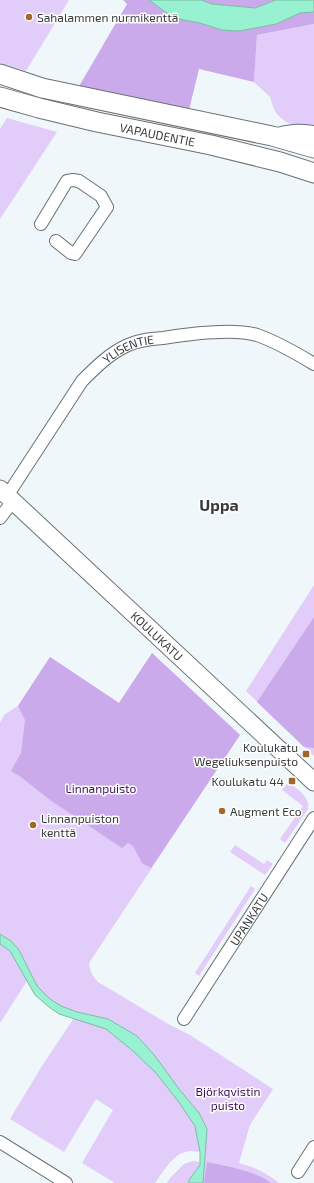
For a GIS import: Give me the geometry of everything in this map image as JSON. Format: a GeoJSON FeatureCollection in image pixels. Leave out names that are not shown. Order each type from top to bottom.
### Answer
{"type":"FeatureCollection","features":[{"type":"Feature","properties":{"kind":"main road","name":"VAPAUDENTIE"},"geometry":{"type":"LineString","coordinates":[[0,74],[42,88],[272,136],[314,148]]}},
{"type":"Feature","properties":{"kind":"main road","name":"VAPAUDENTIE"},"geometry":{"type":"LineString","coordinates":[[0,97],[97,122],[211,145],[280,162],[314,173]]}},
{"type":"Feature","properties":{"kind":"street"},"geometry":{"type":"LineString","coordinates":[[272,136],[293,130],[314,132]]}},
{"type":"Feature","properties":{"kind":"street"},"geometry":{"type":"LineString","coordinates":[[41,224],[67,181],[79,181],[101,196],[107,207],[75,254],[56,241]]}},
{"type":"Feature","properties":{"kind":"street","name":"YLISENTIE"},"geometry":{"type":"LineString","coordinates":[[0,518],[7,495],[82,380],[98,364],[129,345],[139,341],[193,334],[240,333],[256,335],[288,348],[314,364]]}},
{"type":"Feature","properties":{"kind":"street","name":"KOULUKATU"},"geometry":{"type":"LineString","coordinates":[[7,495],[314,782]]}},
{"type":"Feature","properties":{"kind":"street","name":"UPANKATU"},"geometry":{"type":"LineString","coordinates":[[184,1019],[314,818]]}},
{"type":"Feature","properties":{"kind":"street"},"geometry":{"type":"LineString","coordinates":[[0,1142],[66,1183]]}},
{"type":"Feature","properties":{"kind":"street"},"geometry":{"type":"LineString","coordinates":[[298,1172],[314,1147]]}},
{"type":"Feature","properties":{"kind":"green space","name":"Sahalammen nurmikenttä"},"geometry":{"type":"Polygon","coordinates":[[[0,0],[69,0],[26,71],[0,63],[0,0]]]}},
{"type":"Feature","properties":{"kind":"green space"},"geometry":{"type":"Polygon","coordinates":[[[123,0],[149,0],[174,18],[200,23],[222,30],[239,31],[276,24],[300,13],[314,12],[314,24],[257,35],[254,82],[199,69],[188,114],[78,88],[127,4],[123,0]]]}},
{"type":"Feature","properties":{"kind":"green space"},"geometry":{"type":"Polygon","coordinates":[[[201,0],[276,0],[255,8],[211,4],[201,0]]]}},
{"type":"Feature","properties":{"kind":"green space"},"geometry":{"type":"Polygon","coordinates":[[[314,24],[314,129],[302,128],[286,122],[273,108],[270,97],[254,82],[257,35],[314,24]]]}},
{"type":"Feature","properties":{"kind":"green space"},"geometry":{"type":"Polygon","coordinates":[[[7,118],[57,132],[0,219],[0,129],[7,118]]]}},
{"type":"Feature","properties":{"kind":"green space"},"geometry":{"type":"Polygon","coordinates":[[[314,585],[314,756],[246,691],[314,585]]]}},
{"type":"Feature","properties":{"kind":"green space"},"geometry":{"type":"Polygon","coordinates":[[[314,617],[314,748],[304,747],[257,702],[314,617]]]}},
{"type":"Feature","properties":{"kind":"green space","name":"Linnanpuisto"},"geometry":{"type":"Polygon","coordinates":[[[152,653],[240,735],[89,963],[90,968],[98,982],[170,1025],[190,1035],[273,1089],[250,1125],[239,1163],[260,1171],[279,1183],[203,1183],[207,1128],[199,1113],[155,1056],[137,1036],[108,1019],[77,1012],[61,1006],[50,999],[37,986],[19,950],[11,941],[0,934],[0,722],[5,714],[18,706],[50,657],[119,703],[152,653]]]}},
{"type":"Feature","properties":{"kind":"green space"},"geometry":{"type":"Polygon","coordinates":[[[152,653],[240,735],[151,868],[142,863],[133,846],[128,843],[122,848],[50,800],[11,771],[21,753],[25,720],[18,706],[50,657],[119,703],[152,653]]]}},
{"type":"Feature","properties":{"kind":"green space"},"geometry":{"type":"Polygon","coordinates":[[[289,782],[303,794],[307,801],[308,809],[285,843],[280,839],[303,806],[282,790],[289,782]]]}},
{"type":"Feature","properties":{"kind":"green space"},"geometry":{"type":"Polygon","coordinates":[[[235,845],[264,864],[267,860],[273,864],[265,875],[230,852],[235,845]]]}},
{"type":"Feature","properties":{"kind":"green space"},"geometry":{"type":"Polygon","coordinates":[[[251,886],[255,889],[199,976],[195,973],[251,886]]]}},
{"type":"Feature","properties":{"kind":"green space"},"geometry":{"type":"Polygon","coordinates":[[[0,944],[10,950],[27,981],[0,1023],[0,944]]]}},
{"type":"Feature","properties":{"kind":"green space"},"geometry":{"type":"Polygon","coordinates":[[[74,1018],[106,1029],[133,1051],[156,1073],[195,1126],[200,1152],[191,1151],[179,1154],[170,1162],[155,1183],[115,1183],[82,1163],[113,1110],[96,1099],[64,1152],[10,1119],[42,1066],[74,1018]]]}},
{"type":"Feature","properties":{"kind":"green space"},"geometry":{"type":"Polygon","coordinates":[[[193,1161],[200,1162],[189,1183],[167,1183],[184,1164],[193,1161]]]}},
{"type":"Feature","properties":{"kind":"green space"},"geometry":{"type":"Polygon","coordinates":[[[207,1162],[249,1172],[271,1183],[204,1183],[207,1162]]]}},
{"type":"Feature","properties":{"kind":"shaded area"},"geometry":{"type":"Polygon","coordinates":[[[149,0],[201,0],[212,4],[255,8],[276,0],[314,0],[314,12],[300,13],[276,24],[239,31],[222,30],[200,23],[174,18],[149,0]]]}},
{"type":"Feature","properties":{"kind":"shaded area"},"geometry":{"type":"Polygon","coordinates":[[[0,934],[11,941],[19,950],[37,986],[50,999],[61,1006],[77,1012],[108,1019],[137,1036],[155,1056],[199,1113],[207,1129],[203,1183],[189,1183],[189,1180],[200,1165],[200,1152],[195,1126],[156,1073],[133,1051],[106,1029],[59,1014],[35,995],[10,951],[0,944],[0,934]]]}},
{"type":"Feature","properties":{"kind":"place","name":"Sahalammen nurmikenttä"},"geometry":{"type":"Point","coordinates":[29,17]}},
{"type":"Feature","properties":{"kind":"place","name":"Koulukatu Wegeliuksenpuisto"},"geometry":{"type":"Point","coordinates":[306,754]}},
{"type":"Feature","properties":{"kind":"place","name":"Koulukatu 44"},"geometry":{"type":"Point","coordinates":[292,781]}},
{"type":"Feature","properties":{"kind":"place","name":"Augment Eco"},"geometry":{"type":"Point","coordinates":[222,811]}},
{"type":"Feature","properties":{"kind":"place","name":"Linnanpuiston kenttä"},"geometry":{"type":"Point","coordinates":[33,825]}},
{"type":"Feature","properties":{"kind":"district","name":"Uppa"},"geometry":{"type":"Point","coordinates":[219,504]}},
{"type":"Feature","properties":{"kind":"park label","name":"Björkqvistin puisto"},"geometry":{"type":"Point","coordinates":[228,1098]}}]}
